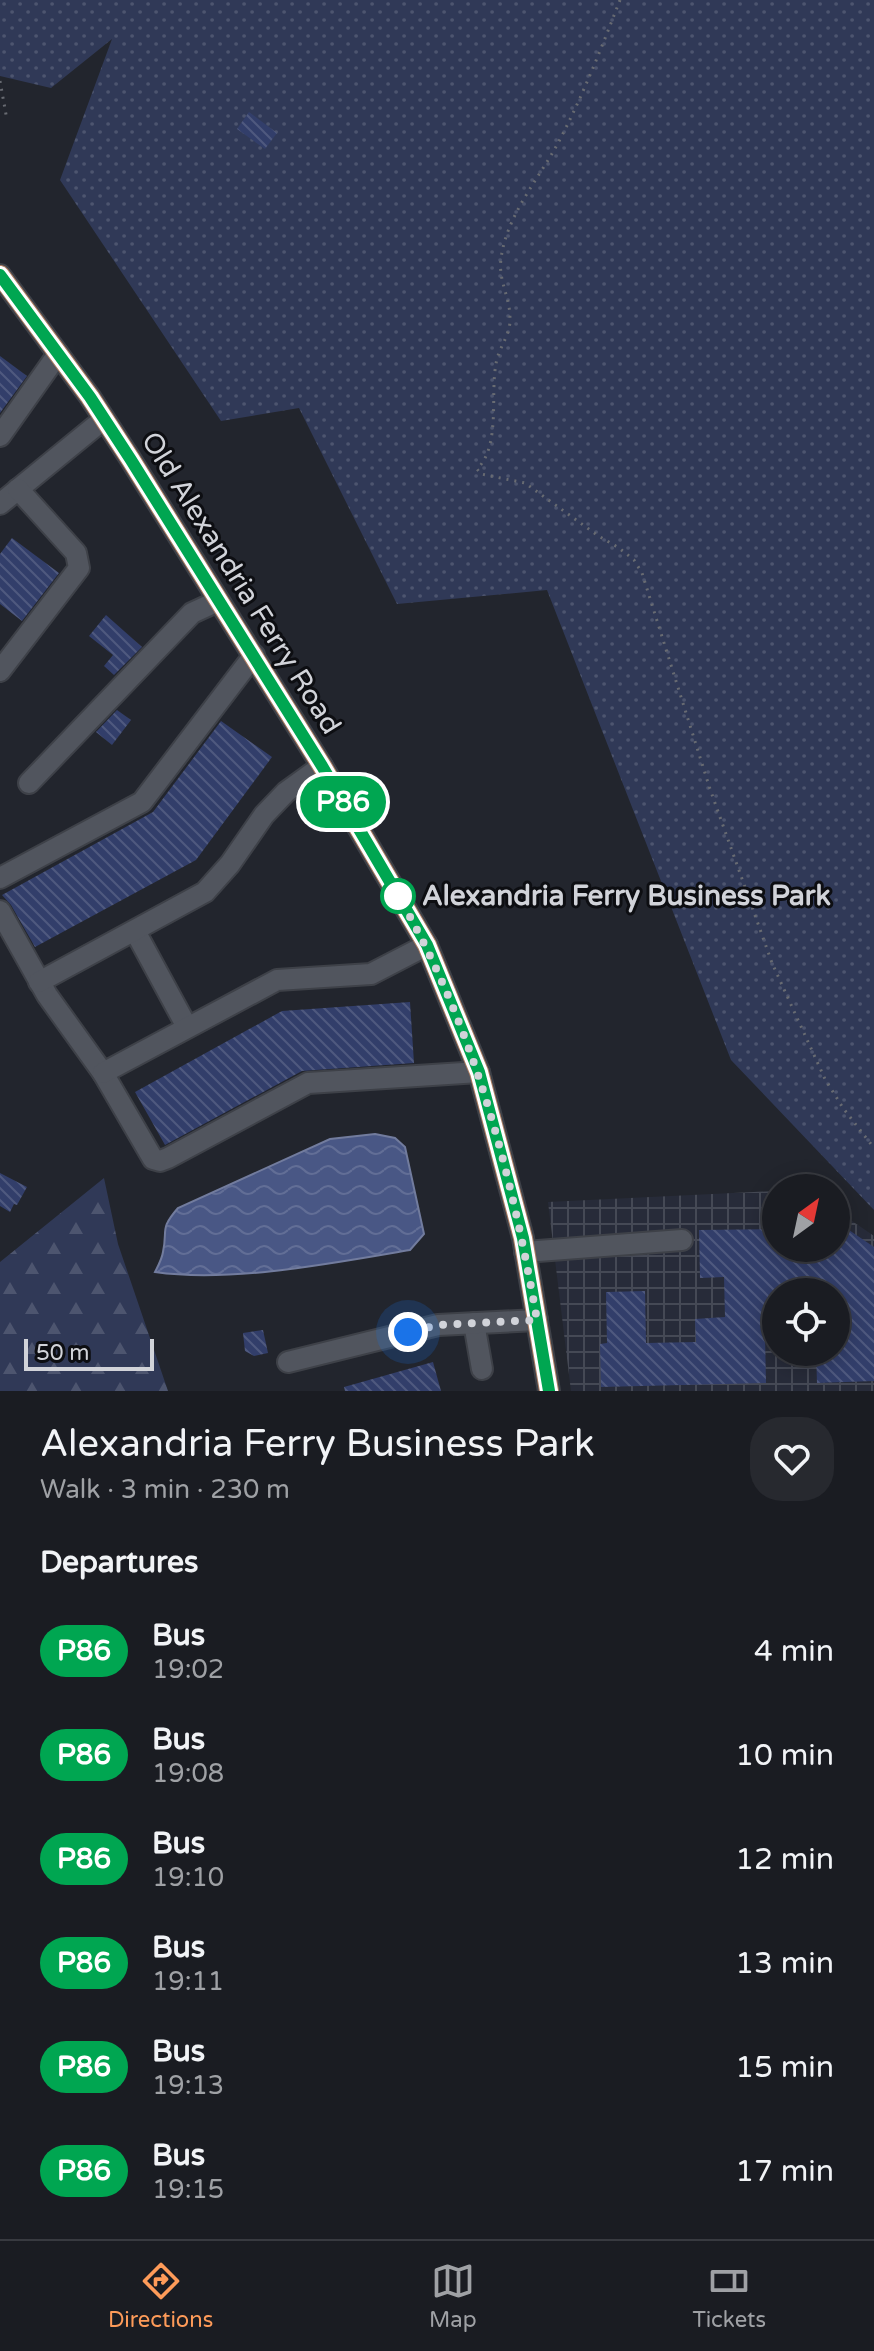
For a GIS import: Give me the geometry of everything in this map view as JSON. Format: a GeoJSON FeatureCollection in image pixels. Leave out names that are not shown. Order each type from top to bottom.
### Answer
{"type":"FeatureCollection","features":[{"type":"Feature","properties":{"kind":"main road","name":"Old Alexandria Ferry Road"},"geometry":{"type":"LineString","coordinates":[[0,275],[104,419],[254,655],[427,945],[479,1072],[525,1252],[549,1391]]}},
{"type":"Feature","properties":{"kind":"lane"},"geometry":{"type":"LineString","coordinates":[[0,436],[58,354]]}},
{"type":"Feature","properties":{"kind":"lane"},"geometry":{"type":"LineString","coordinates":[[0,504],[104,419]]}},
{"type":"Feature","properties":{"kind":"lane"},"geometry":{"type":"LineString","coordinates":[[0,671],[79,568],[76,553],[18,489]]}},
{"type":"Feature","properties":{"kind":"lane"},"geometry":{"type":"LineString","coordinates":[[29,783],[192,613],[218,601]]}},
{"type":"Feature","properties":{"kind":"lane"},"geometry":{"type":"LineString","coordinates":[[0,878],[142,802],[254,655]]}},
{"type":"Feature","properties":{"kind":"lane"},"geometry":{"type":"LineString","coordinates":[[39,982],[205,892],[275,803],[322,766]]}},
{"type":"Feature","properties":{"kind":"lane"},"geometry":{"type":"LineString","coordinates":[[0,911],[39,982],[103,1073],[150,1156],[160,1161],[308,1083],[479,1072]]}},
{"type":"Feature","properties":{"kind":"lane"},"geometry":{"type":"LineString","coordinates":[[135,931],[187,1027]]}},
{"type":"Feature","properties":{"kind":"lane"},"geometry":{"type":"LineString","coordinates":[[103,1073],[277,980],[371,974],[427,945]]}},
{"type":"Feature","properties":{"kind":"lane"},"geometry":{"type":"LineString","coordinates":[[525,1252],[682,1240]]}},
{"type":"Feature","properties":{"kind":"lane"},"geometry":{"type":"LineString","coordinates":[[288,1362],[438,1325],[537,1320]]}},
{"type":"Feature","properties":{"kind":"lane"},"geometry":{"type":"LineString","coordinates":[[474,1323],[482,1369]]}},
{"type":"Feature","properties":{"kind":"path"},"geometry":{"type":"LineString","coordinates":[[620,0],[598,59],[503,244],[500,269],[511,322],[495,365],[494,415],[489,446],[484,462],[477,469],[481,474],[525,483],[619,548],[634,560],[642,573],[710,789],[772,963],[825,1079],[856,1127],[874,1148]]}},
{"type":"Feature","properties":{"kind":"path"},"geometry":{"type":"LineString","coordinates":[[0,81],[7,120]]}},
{"type":"Feature","properties":{"kind":"shaded area"},"geometry":{"type":"Polygon","coordinates":[[[762,1192],[762,1262],[850,1262],[850,1220],[874,1236],[874,1391],[571,1391],[548,1202],[762,1192]]]}},
{"type":"Feature","properties":{"kind":"green space"},"geometry":{"type":"Polygon","coordinates":[[[0,0],[874,0],[874,1210],[850,1185],[850,1174],[840,1174],[731,1060],[547,590],[397,604],[299,408],[221,421],[60,180],[112,39],[51,88],[0,76],[0,0]]]}},
{"type":"Feature","properties":{"kind":"green space"},"geometry":{"type":"Polygon","coordinates":[[[104,1178],[118,1244],[168,1391],[0,1391],[0,1262],[104,1178]]]}},
{"type":"Feature","properties":{"kind":"water"},"geometry":{"type":"Polygon","coordinates":[[[375,1134],[395,1138],[405,1147],[424,1234],[410,1250],[316,1266],[249,1273],[185,1275],[155,1272],[162,1255],[166,1226],[178,1208],[330,1139],[375,1134]]]}},
{"type":"Feature","properties":{"kind":"building"},"geometry":{"type":"Polygon","coordinates":[[[249,112],[277,133],[265,149],[237,129],[249,112]]]}},
{"type":"Feature","properties":{"kind":"building"},"geometry":{"type":"Polygon","coordinates":[[[0,356],[27,376],[0,413],[0,356]]]}},
{"type":"Feature","properties":{"kind":"building"},"geometry":{"type":"Polygon","coordinates":[[[12,538],[59,573],[22,621],[0,604],[0,554],[12,538]]]}},
{"type":"Feature","properties":{"kind":"building"},"geometry":{"type":"Polygon","coordinates":[[[106,615],[142,647],[114,675],[104,666],[113,655],[89,636],[106,615]]]}},
{"type":"Feature","properties":{"kind":"building"},"geometry":{"type":"Polygon","coordinates":[[[117,710],[131,720],[112,745],[96,732],[117,710]]]}},
{"type":"Feature","properties":{"kind":"building"},"geometry":{"type":"Polygon","coordinates":[[[221,721],[272,757],[196,860],[35,947],[2,895],[153,812],[221,721]]]}},
{"type":"Feature","properties":{"kind":"building"},"geometry":{"type":"Polygon","coordinates":[[[410,1002],[414,1063],[302,1071],[165,1145],[135,1092],[282,1011],[410,1002]]]}},
{"type":"Feature","properties":{"kind":"building"},"geometry":{"type":"Polygon","coordinates":[[[0,1173],[27,1187],[10,1212],[0,1206],[0,1173]]]}},
{"type":"Feature","properties":{"kind":"building"},"geometry":{"type":"Polygon","coordinates":[[[762,1229],[762,1262],[850,1262],[850,1231],[874,1247],[874,1381],[817,1383],[816,1366],[850,1366],[850,1278],[762,1278],[762,1366],[766,1366],[766,1383],[601,1387],[600,1344],[607,1343],[606,1292],[645,1291],[646,1343],[696,1342],[695,1319],[725,1317],[724,1277],[700,1278],[699,1230],[762,1229]]]}},
{"type":"Feature","properties":{"kind":"building"},"geometry":{"type":"Polygon","coordinates":[[[263,1330],[268,1353],[254,1356],[245,1351],[243,1333],[263,1330]]]}},
{"type":"Feature","properties":{"kind":"building"},"geometry":{"type":"Polygon","coordinates":[[[433,1362],[441,1391],[345,1391],[344,1387],[433,1362]]]}},
{"type":"Feature","properties":{"kind":"bus line","name":"P86"},"geometry":{"type":"LineString","coordinates":[[0,275],[90,397],[131,460],[322,766],[427,945],[479,1072],[523,1238],[549,1391]]}},
{"type":"Feature","properties":{"kind":"place","name":"Alexandria Ferry Business Park"},"geometry":{"type":"Point","coordinates":[398,896]}},
{"type":"Feature","properties":{"kind":"route"},"geometry":{"type":"LineString","coordinates":[[398,896],[427,945],[479,1072],[523,1238],[537,1320],[438,1325],[408,1332]]}}]}
